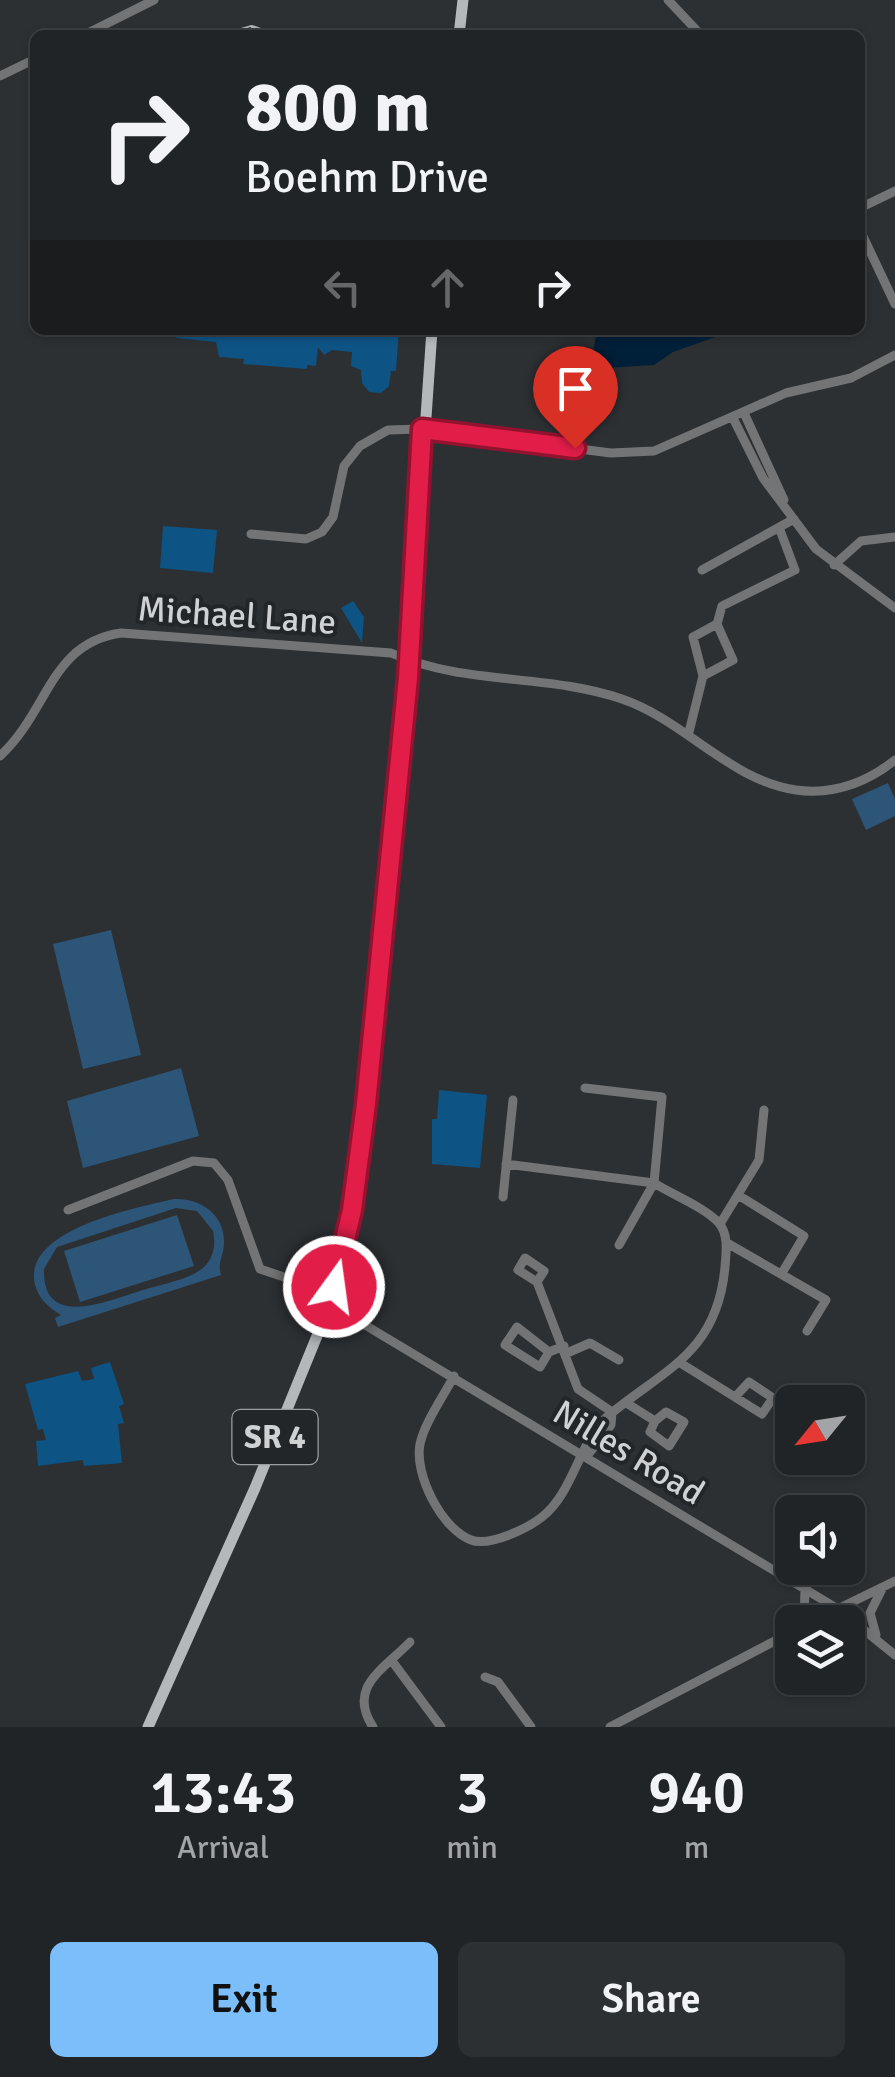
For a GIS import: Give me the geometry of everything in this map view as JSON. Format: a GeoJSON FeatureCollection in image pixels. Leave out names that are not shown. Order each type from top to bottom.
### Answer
{"type":"FeatureCollection","features":[{"type":"Feature","properties":{"kind":"main road"},"geometry":{"type":"LineString","coordinates":[[460,30],[463,0]]}},
{"type":"Feature","properties":{"kind":"main road","name":"SR 4"},"geometry":{"type":"LineString","coordinates":[[148,1727],[255,1488],[330,1304],[355,1192],[408,660],[431,335]]}},
{"type":"Feature","properties":{"kind":"street"},"geometry":{"type":"LineString","coordinates":[[94,30],[154,0]]}},
{"type":"Feature","properties":{"kind":"street"},"geometry":{"type":"LineString","coordinates":[[668,0],[696,30]]}},
{"type":"Feature","properties":{"kind":"street"},"geometry":{"type":"LineString","coordinates":[[686,30],[691,25]]}},
{"type":"Feature","properties":{"kind":"street"},"geometry":{"type":"LineString","coordinates":[[0,76],[30,61]]}},
{"type":"Feature","properties":{"kind":"street"},"geometry":{"type":"LineString","coordinates":[[865,206],[895,192]]}},
{"type":"Feature","properties":{"kind":"street"},"geometry":{"type":"LineString","coordinates":[[865,240],[895,304]]}},
{"type":"Feature","properties":{"kind":"street"},"geometry":{"type":"LineString","coordinates":[[865,254],[871,251]]}},
{"type":"Feature","properties":{"kind":"street"},"geometry":{"type":"LineString","coordinates":[[250,534],[315,536],[333,517],[341,472],[360,446],[388,430],[422,429],[636,453],[673,446],[786,393],[851,378],[895,355]]}},
{"type":"Feature","properties":{"kind":"street"},"geometry":{"type":"LineString","coordinates":[[744,413],[792,515]]}},
{"type":"Feature","properties":{"kind":"street"},"geometry":{"type":"LineString","coordinates":[[732,418],[762,478],[816,550],[895,608]]}},
{"type":"Feature","properties":{"kind":"street"},"geometry":{"type":"LineString","coordinates":[[702,570],[780,530],[792,515]]}},
{"type":"Feature","properties":{"kind":"street"},"geometry":{"type":"LineString","coordinates":[[703,676],[733,660],[717,624],[722,606],[795,570],[780,530]]}},
{"type":"Feature","properties":{"kind":"street"},"geometry":{"type":"LineString","coordinates":[[834,565],[861,541],[895,537]]}},
{"type":"Feature","properties":{"kind":"street"},"geometry":{"type":"LineString","coordinates":[[688,732],[703,676],[693,637],[717,624]]}},
{"type":"Feature","properties":{"kind":"street","name":"Michael Lane"},"geometry":{"type":"LineString","coordinates":[[0,756],[32,719],[73,650],[94,636],[121,632],[392,653],[420,668],[618,697],[688,732],[756,778],[792,789],[820,791],[852,785],[895,760]]}},
{"type":"Feature","properties":{"kind":"street"},"geometry":{"type":"LineString","coordinates":[[585,1088],[662,1097],[654,1184],[619,1245]]}},
{"type":"Feature","properties":{"kind":"street"},"geometry":{"type":"LineString","coordinates":[[504,1197],[513,1100]]}},
{"type":"Feature","properties":{"kind":"street"},"geometry":{"type":"LineString","coordinates":[[720,1224],[759,1160],[764,1110]]}},
{"type":"Feature","properties":{"kind":"street","name":"Nilles Road"},"geometry":{"type":"LineString","coordinates":[[68,1210],[193,1162],[214,1163],[228,1180],[255,1264],[314,1288],[330,1304],[831,1605]]}},
{"type":"Feature","properties":{"kind":"street"},"geometry":{"type":"LineString","coordinates":[[506,1164],[654,1184],[720,1224],[727,1243],[718,1300],[709,1323],[682,1364],[612,1412]]}},
{"type":"Feature","properties":{"kind":"street"},"geometry":{"type":"LineString","coordinates":[[738,1195],[804,1236],[782,1274]]}},
{"type":"Feature","properties":{"kind":"street"},"geometry":{"type":"LineString","coordinates":[[727,1243],[826,1300],[806,1331]]}},
{"type":"Feature","properties":{"kind":"street"},"geometry":{"type":"LineString","coordinates":[[537,1282],[578,1389],[612,1412]]}},
{"type":"Feature","properties":{"kind":"street"},"geometry":{"type":"LineString","coordinates":[[550,1352],[517,1327],[505,1345],[540,1366],[550,1352],[590,1343],[619,1360]]}},
{"type":"Feature","properties":{"kind":"street"},"geometry":{"type":"LineString","coordinates":[[682,1364],[735,1397]]}},
{"type":"Feature","properties":{"kind":"street"},"geometry":{"type":"LineString","coordinates":[[454,1376],[420,1445],[422,1468],[427,1488],[448,1523],[470,1540],[494,1539],[546,1514],[612,1425],[612,1412]]}},
{"type":"Feature","properties":{"kind":"street"},"geometry":{"type":"LineString","coordinates":[[628,1404],[655,1421]]}},
{"type":"Feature","properties":{"kind":"street"},"geometry":{"type":"LineString","coordinates":[[846,1605],[895,1581]]}},
{"type":"Feature","properties":{"kind":"street"},"geometry":{"type":"LineString","coordinates":[[877,1638],[870,1613],[882,1587]]}},
{"type":"Feature","properties":{"kind":"street"},"geometry":{"type":"LineString","coordinates":[[805,1590],[806,1605]]}},
{"type":"Feature","properties":{"kind":"street","name":"Nilles Road"},"geometry":{"type":"LineString","coordinates":[[865,1629],[895,1654]]}},
{"type":"Feature","properties":{"kind":"street"},"geometry":{"type":"LineString","coordinates":[[610,1727],[775,1641]]}},
{"type":"Feature","properties":{"kind":"street"},"geometry":{"type":"LineString","coordinates":[[373,1727],[362,1697],[410,1642]]}},
{"type":"Feature","properties":{"kind":"street"},"geometry":{"type":"LineString","coordinates":[[392,1661],[440,1727]]}},
{"type":"Feature","properties":{"kind":"street"},"geometry":{"type":"LineString","coordinates":[[486,1677],[498,1682],[531,1727]]}},
{"type":"Feature","properties":{"kind":"shaded area"},"geometry":{"type":"Polygon","coordinates":[[[596,335],[718,336],[673,352],[654,365],[604,368],[592,358],[596,335]]]}},
{"type":"Feature","properties":{"kind":"shaded area"},"geometry":{"type":"Polygon","coordinates":[[[888,783],[895,799],[895,816],[866,830],[852,799],[888,783]]]}},
{"type":"Feature","properties":{"kind":"shaded area"},"geometry":{"type":"Polygon","coordinates":[[[111,930],[141,1055],[83,1069],[53,944],[111,930]]]}},
{"type":"Feature","properties":{"kind":"shaded area"},"geometry":{"type":"Polygon","coordinates":[[[181,1068],[199,1136],[83,1168],[67,1101],[181,1068]]]}},
{"type":"Feature","properties":{"kind":"shaded area"},"geometry":{"type":"Polygon","coordinates":[[[174,1199],[202,1205],[220,1224],[224,1248],[221,1275],[58,1327],[55,1318],[61,1315],[43,1300],[34,1279],[37,1261],[49,1246],[88,1223],[174,1199]],[[176,1208],[57,1247],[44,1269],[46,1288],[54,1300],[66,1306],[80,1306],[113,1300],[197,1272],[210,1260],[214,1241],[213,1231],[197,1211],[176,1208]]]}},
{"type":"Feature","properties":{"kind":"shaded area"},"geometry":{"type":"Polygon","coordinates":[[[177,1215],[194,1266],[80,1302],[64,1251],[177,1215]]]}},
{"type":"Feature","properties":{"kind":"building"},"geometry":{"type":"Polygon","coordinates":[[[399,335],[396,371],[391,371],[389,386],[381,393],[369,392],[362,383],[361,370],[351,366],[352,352],[332,350],[324,355],[318,347],[316,366],[307,365],[307,369],[243,364],[244,359],[219,357],[216,342],[176,338],[399,335]]]}},
{"type":"Feature","properties":{"kind":"building"},"geometry":{"type":"Polygon","coordinates":[[[163,526],[217,530],[213,573],[160,568],[163,526]]]}},
{"type":"Feature","properties":{"kind":"building"},"geometry":{"type":"Polygon","coordinates":[[[353,601],[364,617],[362,643],[341,608],[353,601]]]}},
{"type":"Feature","properties":{"kind":"building"},"geometry":{"type":"Polygon","coordinates":[[[439,1090],[487,1095],[480,1168],[432,1164],[432,1119],[437,1119],[439,1090]]]}},
{"type":"Feature","properties":{"kind":"building"},"geometry":{"type":"Polygon","coordinates":[[[110,1362],[124,1404],[119,1406],[124,1423],[118,1424],[122,1463],[84,1466],[83,1460],[38,1466],[36,1441],[46,1440],[43,1429],[38,1430],[25,1384],[78,1371],[82,1381],[94,1379],[91,1368],[110,1362]]]}},
{"type":"Feature","properties":{"kind":"railway"},"geometry":{"type":"LineString","coordinates":[[245,30],[258,30]]}},
{"type":"Feature","properties":{"kind":"route"},"geometry":{"type":"LineString","coordinates":[[334,1287],[352,1210],[366,1104],[408,678],[422,429],[575,448]]}}]}
